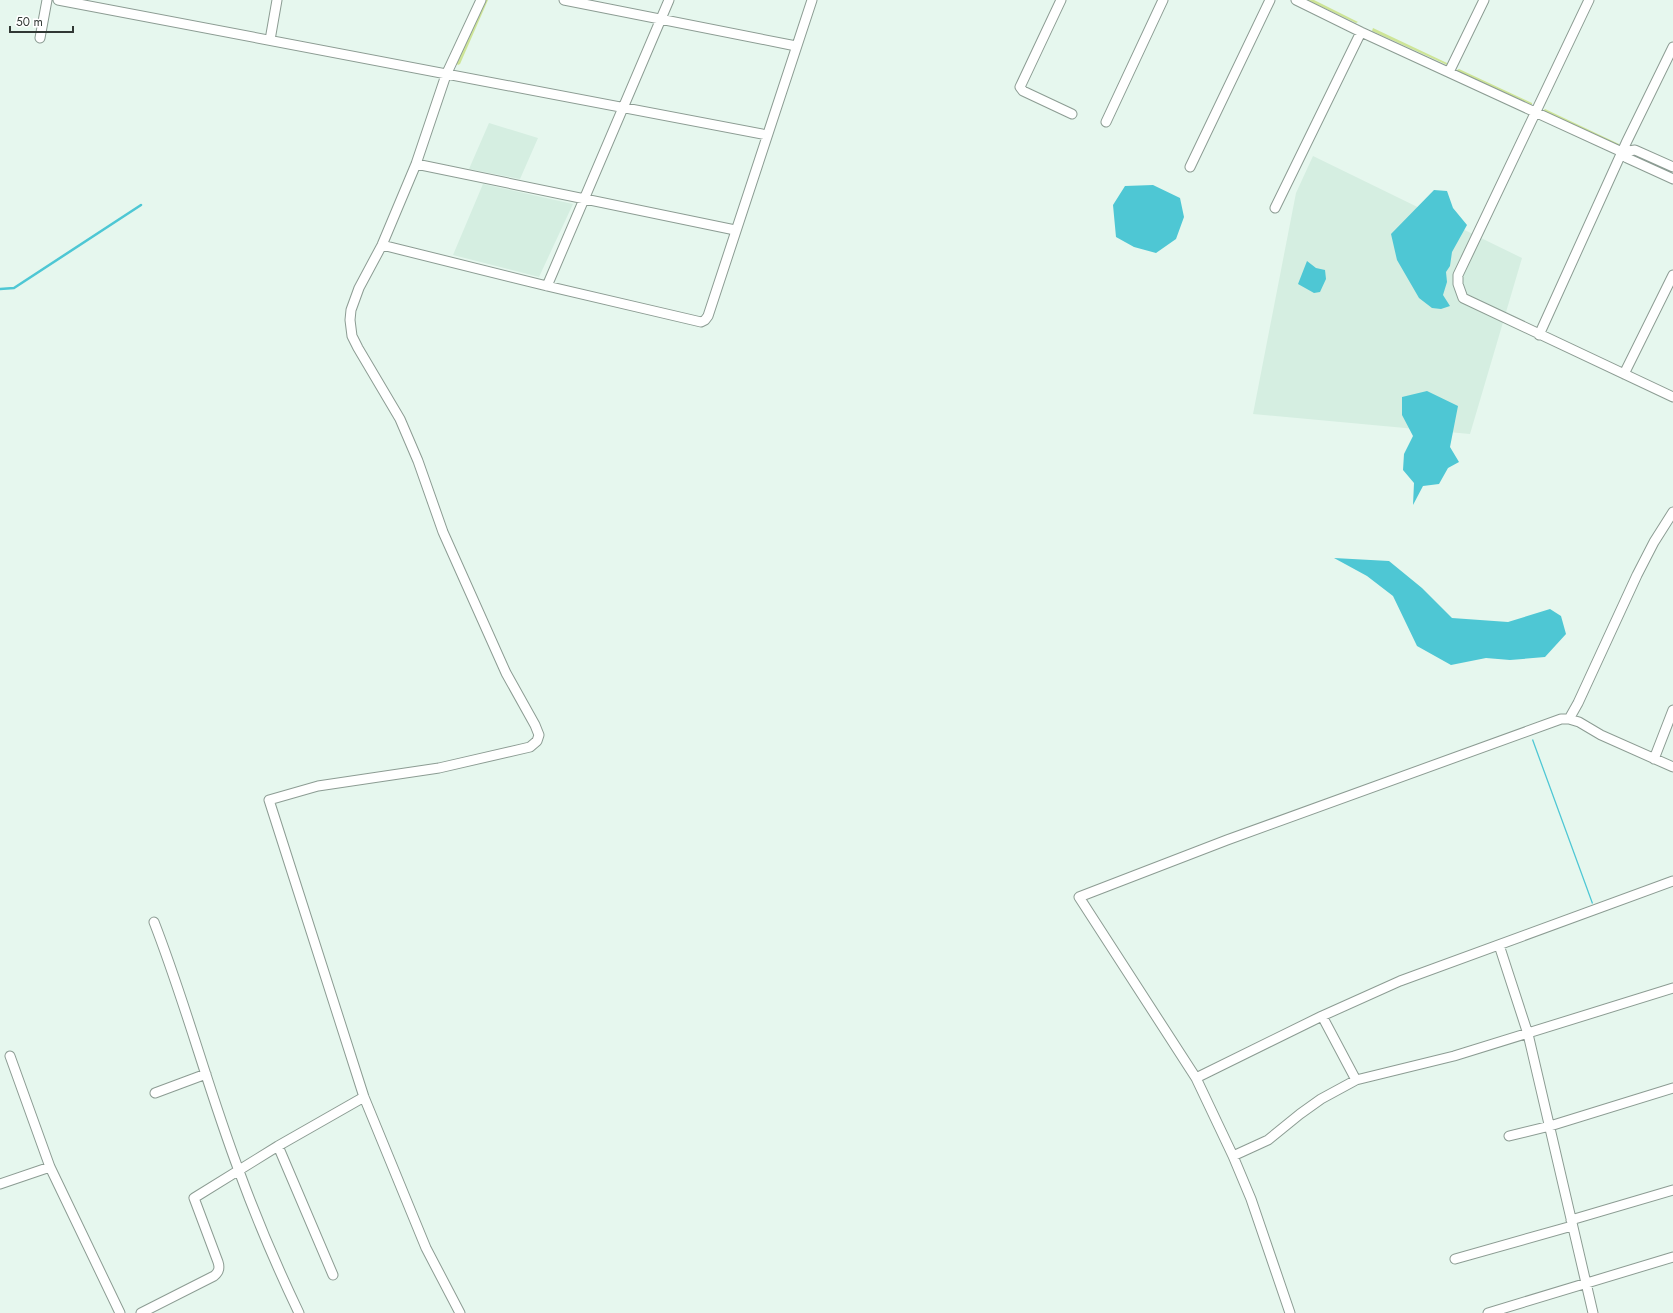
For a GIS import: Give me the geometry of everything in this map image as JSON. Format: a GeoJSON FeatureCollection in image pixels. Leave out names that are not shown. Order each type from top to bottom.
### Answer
{"type":"FeatureCollection","features":[{"type":"Feature","properties":{"kind":"street"},"geometry":{"type":"LineString","coordinates":[[40,38],[47,0]]}},
{"type":"Feature","properties":{"kind":"street"},"geometry":{"type":"LineString","coordinates":[[58,0],[767,135]]}},
{"type":"Feature","properties":{"kind":"street"},"geometry":{"type":"LineString","coordinates":[[270,40],[277,0]]}},
{"type":"Feature","properties":{"kind":"street"},"geometry":{"type":"LineString","coordinates":[[460,1313],[426,1248],[364,1097],[269,800],[318,786],[439,768],[530,747],[537,742],[539,735],[506,673],[443,532],[418,461],[400,420],[352,336],[350,320],[351,310],[359,288],[382,244],[416,164],[446,75],[481,0]]}},
{"type":"Feature","properties":{"kind":"street"},"geometry":{"type":"LineString","coordinates":[[564,0],[796,46]]}},
{"type":"Feature","properties":{"kind":"street"},"geometry":{"type":"LineString","coordinates":[[547,286],[669,0]]}},
{"type":"Feature","properties":{"kind":"street"},"geometry":{"type":"LineString","coordinates":[[382,244],[547,286],[701,322],[705,320],[708,316],[735,230],[812,0]]}},
{"type":"Feature","properties":{"kind":"street"},"geometry":{"type":"LineString","coordinates":[[1061,0],[1020,87],[1022,91],[1072,114]]}},
{"type":"Feature","properties":{"kind":"street"},"geometry":{"type":"LineString","coordinates":[[1106,122],[1163,0]]}},
{"type":"Feature","properties":{"kind":"street"},"geometry":{"type":"LineString","coordinates":[[1190,167],[1270,0]]}},
{"type":"Feature","properties":{"kind":"street"},"geometry":{"type":"LineString","coordinates":[[1296,0],[1535,113],[1622,152],[1627,158],[1673,180]]}},
{"type":"Feature","properties":{"kind":"street"},"geometry":{"type":"LineString","coordinates":[[1449,72],[1484,0]]}},
{"type":"Feature","properties":{"kind":"street"},"geometry":{"type":"LineString","coordinates":[[1589,0],[1458,275],[1458,284],[1463,298],[1673,398]]}},
{"type":"Feature","properties":{"kind":"street"},"geometry":{"type":"LineString","coordinates":[[1274,208],[1362,32]]}},
{"type":"Feature","properties":{"kind":"street"},"geometry":{"type":"LineString","coordinates":[[1539,335],[1622,152],[1673,47]]}},
{"type":"Feature","properties":{"kind":"street"},"geometry":{"type":"LineString","coordinates":[[1622,152],[1635,150],[1673,167]]}},
{"type":"Feature","properties":{"kind":"street"},"geometry":{"type":"LineString","coordinates":[[416,164],[735,230]]}},
{"type":"Feature","properties":{"kind":"street"},"geometry":{"type":"LineString","coordinates":[[1624,374],[1673,275]]}},
{"type":"Feature","properties":{"kind":"street"},"geometry":{"type":"LineString","coordinates":[[1569,719],[1578,703],[1637,575],[1654,542],[1673,512]]}},
{"type":"Feature","properties":{"kind":"street"},"geometry":{"type":"LineString","coordinates":[[1654,760],[1673,710]]}},
{"type":"Feature","properties":{"kind":"street"},"geometry":{"type":"LineString","coordinates":[[1290,1313],[1266,1238],[1233,1156],[1196,1078],[1079,897],[1227,840],[1561,719],[1569,719],[1673,768]]}},
{"type":"Feature","properties":{"kind":"street"},"geometry":{"type":"LineString","coordinates":[[1196,1078],[1322,1016],[1400,981],[1673,881]]}},
{"type":"Feature","properties":{"kind":"street"},"geometry":{"type":"LineString","coordinates":[[154,922],[173,971],[238,1170],[273,1259],[299,1313]]}},
{"type":"Feature","properties":{"kind":"street"},"geometry":{"type":"LineString","coordinates":[[1499,945],[1528,1034],[1593,1313]]}},
{"type":"Feature","properties":{"kind":"street"},"geometry":{"type":"LineString","coordinates":[[1233,1156],[1268,1140],[1316,1103],[1356,1080],[1454,1056],[1673,988]]}},
{"type":"Feature","properties":{"kind":"street"},"geometry":{"type":"LineString","coordinates":[[1322,1016],[1356,1080]]}},
{"type":"Feature","properties":{"kind":"street"},"geometry":{"type":"LineString","coordinates":[[10,1056],[50,1167],[120,1313]]}},
{"type":"Feature","properties":{"kind":"street"},"geometry":{"type":"LineString","coordinates":[[155,1093],[206,1074]]}},
{"type":"Feature","properties":{"kind":"street"},"geometry":{"type":"LineString","coordinates":[[1509,1136],[1550,1126],[1673,1088]]}},
{"type":"Feature","properties":{"kind":"street"},"geometry":{"type":"LineString","coordinates":[[141,1313],[214,1276],[217,1273],[219,1266],[218,1262],[194,1198],[278,1146],[364,1097]]}},
{"type":"Feature","properties":{"kind":"street"},"geometry":{"type":"LineString","coordinates":[[278,1146],[334,1274]]}},
{"type":"Feature","properties":{"kind":"street"},"geometry":{"type":"LineString","coordinates":[[0,1184],[50,1167]]}},
{"type":"Feature","properties":{"kind":"street"},"geometry":{"type":"LineString","coordinates":[[1455,1259],[1673,1190]]}},
{"type":"Feature","properties":{"kind":"street"},"geometry":{"type":"LineString","coordinates":[[1488,1313],[1673,1257]]}},
{"type":"Feature","properties":{"kind":"shaded area"},"geometry":{"type":"Polygon","coordinates":[[[489,123],[538,138],[520,179],[469,169],[489,123]]]}},
{"type":"Feature","properties":{"kind":"shaded area"},"geometry":{"type":"Polygon","coordinates":[[[1313,156],[1522,258],[1470,434],[1253,414],[1296,193],[1313,156]]]}},
{"type":"Feature","properties":{"kind":"shaded area"},"geometry":{"type":"Polygon","coordinates":[[[483,184],[573,204],[539,277],[453,255],[483,184]]]}},
{"type":"Feature","properties":{"kind":"green space"},"geometry":{"type":"Polygon","coordinates":[[[483,0],[488,0],[460,64],[458,65],[456,63],[483,0]]]}},
{"type":"Feature","properties":{"kind":"green space"},"geometry":{"type":"Polygon","coordinates":[[[1307,0],[1314,0],[1358,22],[1356,23],[1307,0]]]}},
{"type":"Feature","properties":{"kind":"green space"},"geometry":{"type":"Polygon","coordinates":[[[1373,28],[1447,63],[1447,65],[1372,31],[1373,28]]]}},
{"type":"Feature","properties":{"kind":"green space"},"geometry":{"type":"Polygon","coordinates":[[[1459,69],[1532,103],[1532,105],[1457,71],[1459,69]]]}},
{"type":"Feature","properties":{"kind":"green space"},"geometry":{"type":"Polygon","coordinates":[[[1545,109],[1619,144],[1619,146],[1543,111],[1545,109]]]}},
{"type":"Feature","properties":{"kind":"water"},"geometry":{"type":"Polygon","coordinates":[[[1153,185],[1180,198],[1184,217],[1176,239],[1156,253],[1134,247],[1116,237],[1113,205],[1125,186],[1153,185]]]}},
{"type":"Feature","properties":{"kind":"water"},"geometry":{"type":"Polygon","coordinates":[[[1434,190],[1447,191],[1453,208],[1467,225],[1452,252],[1450,266],[1446,272],[1447,282],[1443,295],[1450,306],[1441,309],[1432,308],[1419,298],[1397,260],[1391,234],[1434,190]]]}},
{"type":"Feature","properties":{"kind":"water"},"geometry":{"type":"Polygon","coordinates":[[[1307,261],[1316,268],[1325,270],[1326,279],[1320,292],[1314,293],[1298,284],[1307,261]]]}},
{"type":"Feature","properties":{"kind":"water"},"geometry":{"type":"Polygon","coordinates":[[[1427,391],[1458,406],[1450,447],[1459,462],[1448,468],[1439,484],[1423,486],[1413,505],[1414,483],[1403,470],[1404,454],[1413,436],[1402,415],[1402,397],[1427,391]]]}},
{"type":"Feature","properties":{"kind":"water"},"geometry":{"type":"Polygon","coordinates":[[[1334,558],[1389,561],[1422,588],[1452,618],[1508,622],[1550,609],[1561,616],[1566,634],[1545,657],[1510,660],[1486,658],[1451,665],[1417,646],[1393,596],[1367,576],[1334,558]]]}},
{"type":"Feature","properties":{"kind":"water"},"geometry":{"type":"Polygon","coordinates":[[[1533,739],[1593,903],[1592,904],[1532,740],[1533,739]]]}},
{"type":"Feature","properties":{"kind":"waterway"},"geometry":{"type":"LineString","coordinates":[[0,289],[14,288],[141,205]]}}]}
